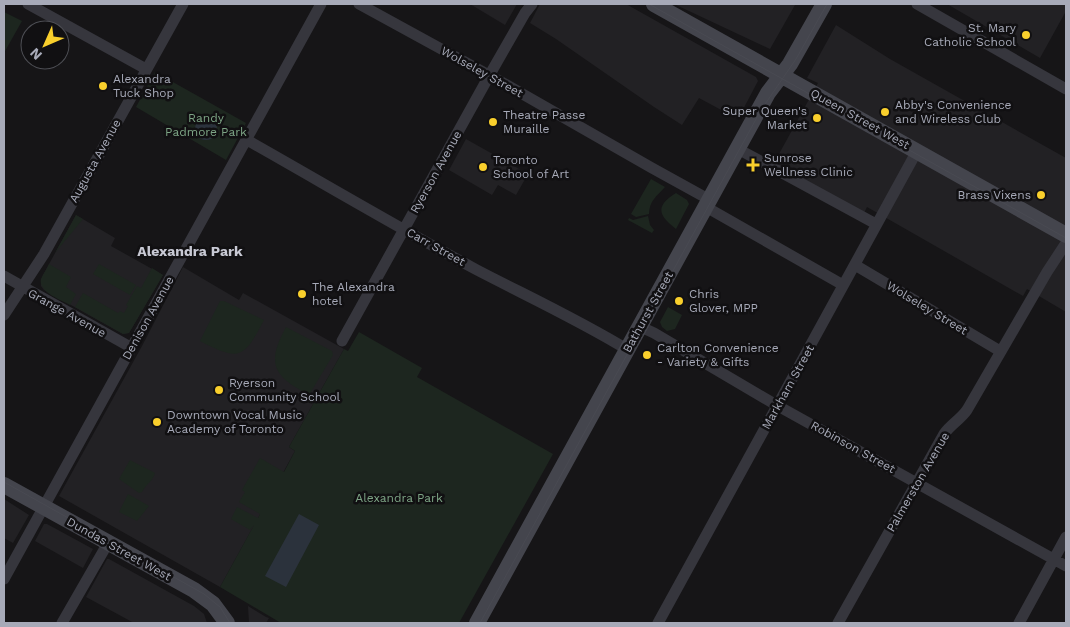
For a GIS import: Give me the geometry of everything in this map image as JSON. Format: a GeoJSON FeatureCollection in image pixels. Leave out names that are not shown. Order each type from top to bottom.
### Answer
{"type":"FeatureCollection","features":[{"type":"Feature","properties":{"kind":"main road","name":"Queen Street West"},"geometry":{"type":"LineString","coordinates":[[654,4],[1066,235]]}},
{"type":"Feature","properties":{"kind":"main road","name":"Bathurst Street"},"geometry":{"type":"LineString","coordinates":[[478,623],[768,93],[790,64],[824,4]]}},
{"type":"Feature","properties":{"kind":"main road","name":"Dundas Street West"},"geometry":{"type":"LineString","coordinates":[[4,485],[203,596],[218,609],[227,623]]}},
{"type":"Feature","properties":{"kind":"street"},"geometry":{"type":"LineString","coordinates":[[28,4],[146,70]]}},
{"type":"Feature","properties":{"kind":"street","name":"Augusta Avenue"},"geometry":{"type":"LineString","coordinates":[[4,315],[44,254],[183,4]]}},
{"type":"Feature","properties":{"kind":"street","name":"Denison Avenue"},"geometry":{"type":"LineString","coordinates":[[4,579],[321,4]]}},
{"type":"Feature","properties":{"kind":"street","name":"Wolseley Street"},"geometry":{"type":"LineString","coordinates":[[359,4],[489,76],[507,84],[843,285]]}},
{"type":"Feature","properties":{"kind":"street","name":"Ryerson Avenue"},"geometry":{"type":"LineString","coordinates":[[342,341],[489,76],[532,4]]}},
{"type":"Feature","properties":{"kind":"street"},"geometry":{"type":"LineString","coordinates":[[917,4],[1066,89]]}},
{"type":"Feature","properties":{"kind":"street","name":"Carr Street"},"geometry":{"type":"LineString","coordinates":[[247,140],[404,230],[479,271],[527,294],[628,350]]}},
{"type":"Feature","properties":{"kind":"street"},"geometry":{"type":"LineString","coordinates":[[738,149],[876,224]]}},
{"type":"Feature","properties":{"kind":"street","name":"Markham Street"},"geometry":{"type":"LineString","coordinates":[[658,623],[917,151]]}},
{"type":"Feature","properties":{"kind":"street","name":"Palmerston Avenue"},"geometry":{"type":"LineString","coordinates":[[838,623],[944,434],[959,421],[967,410],[1000,351],[1066,243]]}},
{"type":"Feature","properties":{"kind":"street","name":"Wolseley Street"},"geometry":{"type":"LineString","coordinates":[[854,265],[1000,351]]}},
{"type":"Feature","properties":{"kind":"street","name":"Grange Avenue"},"geometry":{"type":"LineString","coordinates":[[4,276],[22,288],[132,348]]}},
{"type":"Feature","properties":{"kind":"street","name":"Robinson Street"},"geometry":{"type":"LineString","coordinates":[[640,327],[1066,566]]}},
{"type":"Feature","properties":{"kind":"street"},"geometry":{"type":"LineString","coordinates":[[1019,623],[1066,537]]}},
{"type":"Feature","properties":{"kind":"street"},"geometry":{"type":"LineString","coordinates":[[62,623],[108,542]]}},
{"type":"Feature","properties":{"kind":"shaded area"},"geometry":{"type":"Polygon","coordinates":[[[470,4],[517,4],[505,25],[470,4]]]}},
{"type":"Feature","properties":{"kind":"shaded area"},"geometry":{"type":"Polygon","coordinates":[[[540,4],[626,4],[756,77],[758,81],[738,119],[699,98],[682,125],[530,23],[540,4]]]}},
{"type":"Feature","properties":{"kind":"shaded area"},"geometry":{"type":"Polygon","coordinates":[[[674,4],[793,4],[795,5],[770,49],[674,4]]]}},
{"type":"Feature","properties":{"kind":"shaded area","name":"St. Mary Catholic School"},"geometry":{"type":"Polygon","coordinates":[[[947,4],[1066,4],[1066,11],[1040,58],[947,4]]]}},
{"type":"Feature","properties":{"kind":"shaded area"},"geometry":{"type":"Polygon","coordinates":[[[836,25],[890,59],[1066,158],[1066,312],[1027,289],[1023,296],[867,207],[864,213],[774,163],[818,83],[807,78],[836,25]]]}},
{"type":"Feature","properties":{"kind":"shaded area"},"geometry":{"type":"Polygon","coordinates":[[[202,118],[210,118],[217,125],[217,133],[210,140],[202,140],[195,133],[195,125],[202,118]]]}},
{"type":"Feature","properties":{"kind":"shaded area","name":"Toronto School of Art"},"geometry":{"type":"Polygon","coordinates":[[[466,139],[528,174],[516,195],[498,185],[492,195],[449,170],[466,139]]]}},
{"type":"Feature","properties":{"kind":"shaded area"},"geometry":{"type":"Polygon","coordinates":[[[76,215],[115,238],[111,246],[163,275],[129,333],[123,334],[44,290],[41,286],[43,275],[76,215]]]}},
{"type":"Feature","properties":{"kind":"shaded area","name":"Ryerson Community School"},"geometry":{"type":"Polygon","coordinates":[[[183,267],[239,300],[243,293],[344,349],[289,447],[295,451],[220,587],[59,496],[142,346],[183,267]]]}},
{"type":"Feature","properties":{"kind":"shaded area"},"geometry":{"type":"Polygon","coordinates":[[[4,499],[29,515],[13,543],[4,538],[4,499]]]}},
{"type":"Feature","properties":{"kind":"shaded area"},"geometry":{"type":"Polygon","coordinates":[[[299,514],[319,525],[286,587],[265,576],[299,514]]]}},
{"type":"Feature","properties":{"kind":"shaded area"},"geometry":{"type":"Polygon","coordinates":[[[44,524],[93,549],[83,568],[35,541],[44,524]]]}},
{"type":"Feature","properties":{"kind":"shaded area"},"geometry":{"type":"Polygon","coordinates":[[[107,559],[194,606],[204,614],[207,623],[134,623],[86,597],[107,559]]]}},
{"type":"Feature","properties":{"kind":"shaded area"},"geometry":{"type":"Polygon","coordinates":[[[248,606],[269,618],[266,623],[249,623],[248,606]]]}},
{"type":"Feature","properties":{"kind":"green space"},"geometry":{"type":"Polygon","coordinates":[[[4,12],[20,20],[20,25],[4,53],[4,12]]]}},
{"type":"Feature","properties":{"kind":"green space","name":"Randy Padmore Park"},"geometry":{"type":"Polygon","coordinates":[[[155,72],[246,123],[226,160],[136,107],[155,72]]]}},
{"type":"Feature","properties":{"kind":"green space"},"geometry":{"type":"Polygon","coordinates":[[[651,179],[665,187],[652,202],[649,214],[636,217],[631,214],[651,179]]]}},
{"type":"Feature","properties":{"kind":"green space"},"geometry":{"type":"Polygon","coordinates":[[[676,193],[687,200],[689,204],[676,229],[665,219],[661,211],[665,202],[676,193]]]}},
{"type":"Feature","properties":{"kind":"green space"},"geometry":{"type":"Polygon","coordinates":[[[76,215],[83,219],[55,253],[76,215]]]}},
{"type":"Feature","properties":{"kind":"green space"},"geometry":{"type":"Polygon","coordinates":[[[648,216],[650,225],[654,230],[652,233],[628,220],[629,218],[633,220],[648,216]]]}},
{"type":"Feature","properties":{"kind":"green space"},"geometry":{"type":"Polygon","coordinates":[[[49,264],[71,277],[66,287],[76,294],[70,305],[46,292],[43,288],[41,279],[49,264]]]}},
{"type":"Feature","properties":{"kind":"green space"},"geometry":{"type":"Polygon","coordinates":[[[99,264],[136,285],[130,295],[93,274],[99,264]]]}},
{"type":"Feature","properties":{"kind":"green space"},"geometry":{"type":"Polygon","coordinates":[[[152,268],[163,275],[129,333],[123,334],[75,307],[83,293],[118,313],[120,311],[124,313],[128,306],[126,305],[137,286],[141,288],[152,268]]]}},
{"type":"Feature","properties":{"kind":"green space"},"geometry":{"type":"Polygon","coordinates":[[[220,301],[224,301],[264,320],[246,349],[240,353],[224,352],[200,341],[220,301]]]}},
{"type":"Feature","properties":{"kind":"green space"},"geometry":{"type":"Polygon","coordinates":[[[668,307],[682,315],[675,329],[667,331],[660,322],[668,307]]]}},
{"type":"Feature","properties":{"kind":"green space"},"geometry":{"type":"Polygon","coordinates":[[[286,327],[332,351],[333,355],[309,395],[287,382],[276,368],[276,351],[286,327]]]}},
{"type":"Feature","properties":{"kind":"green space","name":"Alexandra Park"},"geometry":{"type":"Polygon","coordinates":[[[359,332],[422,368],[417,377],[553,454],[459,623],[281,623],[220,587],[254,525],[250,530],[231,519],[237,507],[258,518],[260,514],[239,502],[245,492],[242,490],[260,458],[284,472],[295,451],[289,447],[344,349],[348,351],[359,332]]]}},
{"type":"Feature","properties":{"kind":"green space"},"geometry":{"type":"Polygon","coordinates":[[[130,460],[155,473],[142,492],[139,493],[119,479],[130,460]]]}},
{"type":"Feature","properties":{"kind":"green space"},"geometry":{"type":"Polygon","coordinates":[[[128,494],[149,506],[137,521],[119,512],[128,494]]]}},
{"type":"Feature","properties":{"kind":"tram line"},"geometry":{"type":"LineString","coordinates":[[649,4],[1066,238]]}},
{"type":"Feature","properties":{"kind":"tram line"},"geometry":{"type":"LineString","coordinates":[[480,623],[761,110],[796,59],[827,4]]}},
{"type":"Feature","properties":{"kind":"tram line"},"geometry":{"type":"LineString","coordinates":[[4,482],[204,594],[220,607],[230,623]]}},
{"type":"Feature","properties":{"kind":"place","name":"St. Mary Catholic School"},"geometry":{"type":"Point","coordinates":[1026,35]}},
{"type":"Feature","properties":{"kind":"place","name":"Alexandra Tuck Shop"},"geometry":{"type":"Point","coordinates":[103,86]}},
{"type":"Feature","properties":{"kind":"place","name":"Abby's Convenience and Wireless Club"},"geometry":{"type":"Point","coordinates":[885,112]}},
{"type":"Feature","properties":{"kind":"place","name":"Super Queen's Market"},"geometry":{"type":"Point","coordinates":[817,118]}},
{"type":"Feature","properties":{"kind":"place","name":"Theatre Passe Muraille"},"geometry":{"type":"Point","coordinates":[493,122]}},
{"type":"Feature","properties":{"kind":"place","name":"Sunrose Wellness Clinic"},"geometry":{"type":"Point","coordinates":[753,165]}},
{"type":"Feature","properties":{"kind":"place","name":"Toronto School of Art"},"geometry":{"type":"Point","coordinates":[483,167]}},
{"type":"Feature","properties":{"kind":"place","name":"Brass Vixens"},"geometry":{"type":"Point","coordinates":[1041,195]}},
{"type":"Feature","properties":{"kind":"place","name":"The Alexandra hotel"},"geometry":{"type":"Point","coordinates":[302,294]}},
{"type":"Feature","properties":{"kind":"place","name":"Chris Glover, MPP"},"geometry":{"type":"Point","coordinates":[679,301]}},
{"type":"Feature","properties":{"kind":"place","name":"Carlton Convenience - Variety & Gifts"},"geometry":{"type":"Point","coordinates":[647,355]}},
{"type":"Feature","properties":{"kind":"place","name":"Ryerson Community School"},"geometry":{"type":"Point","coordinates":[219,390]}},
{"type":"Feature","properties":{"kind":"place","name":"Downtown Vocal Music Academy of Toronto"},"geometry":{"type":"Point","coordinates":[157,422]}},
{"type":"Feature","properties":{"kind":"district","name":"Alexandra Park"},"geometry":{"type":"Point","coordinates":[190,251]}}]}
